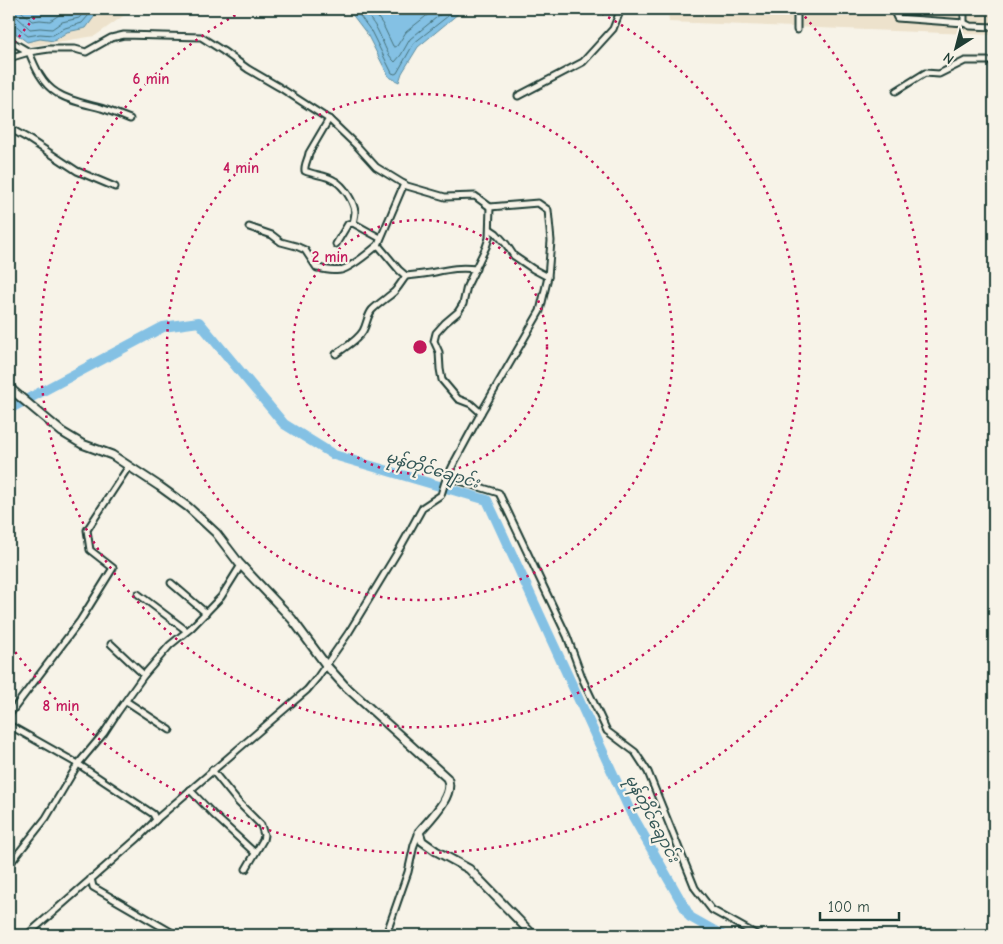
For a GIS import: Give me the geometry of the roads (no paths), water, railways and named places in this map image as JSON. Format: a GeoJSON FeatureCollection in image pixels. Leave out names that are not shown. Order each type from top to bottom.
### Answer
{"type":"FeatureCollection","features":[{"type":"Feature","properties":{"kind":"street"},"geometry":{"type":"LineString","coordinates":[[518,96],[584,62],[613,29],[621,9]]}},
{"type":"Feature","properties":{"kind":"street"},"geometry":{"type":"LineString","coordinates":[[797,9],[797,30]]}},
{"type":"Feature","properties":{"kind":"street"},"geometry":{"type":"LineString","coordinates":[[893,9],[897,18],[994,27]]}},
{"type":"Feature","properties":{"kind":"street"},"geometry":{"type":"LineString","coordinates":[[964,9],[964,23]]}},
{"type":"Feature","properties":{"kind":"street"},"geometry":{"type":"LineString","coordinates":[[27,935],[212,770],[307,690],[317,678],[349,632],[423,507],[441,495],[446,479],[481,413],[540,311],[548,277],[551,241],[548,210],[538,203],[490,207],[474,196],[445,197],[404,184],[376,167],[328,119],[248,69],[223,50],[201,38],[124,35],[111,38],[86,52],[75,49],[49,50],[29,52],[9,57],[10,40],[29,52],[37,70],[56,93],[130,119]]}},
{"type":"Feature","properties":{"kind":"street"},"geometry":{"type":"LineString","coordinates":[[896,91],[925,73],[939,74],[966,61],[994,61]]}},
{"type":"Feature","properties":{"kind":"street"},"geometry":{"type":"LineString","coordinates":[[328,119],[309,153],[304,165],[305,171],[335,180],[341,186],[352,203],[355,213],[353,223]]}},
{"type":"Feature","properties":{"kind":"street"},"geometry":{"type":"LineString","coordinates":[[9,128],[77,171],[115,187]]}},
{"type":"Feature","properties":{"kind":"street"},"geometry":{"type":"LineString","coordinates":[[249,227],[272,235],[281,242],[305,250],[317,268],[340,270],[356,262],[378,244],[404,184]]}},
{"type":"Feature","properties":{"kind":"street"},"geometry":{"type":"LineString","coordinates":[[481,413],[471,404],[458,399],[442,380],[439,352],[434,341],[436,333],[458,312],[463,304],[467,286],[489,238],[490,207]]}},
{"type":"Feature","properties":{"kind":"street"},"geometry":{"type":"LineString","coordinates":[[336,244],[348,224],[353,223],[380,238]]}},
{"type":"Feature","properties":{"kind":"street"},"geometry":{"type":"LineString","coordinates":[[490,229],[506,244],[514,256],[548,277]]}},
{"type":"Feature","properties":{"kind":"street"},"geometry":{"type":"LineString","coordinates":[[378,244],[398,270],[406,276]]}},
{"type":"Feature","properties":{"kind":"street"},"geometry":{"type":"LineString","coordinates":[[336,354],[360,335],[364,330],[366,319],[372,310],[394,291],[406,276],[448,269],[476,269]]}},
{"type":"Feature","properties":{"kind":"street"},"geometry":{"type":"LineString","coordinates":[[11,388],[62,432],[82,444],[112,455],[188,507],[216,533],[241,565],[292,620],[344,685],[447,778],[450,783],[449,790],[440,808],[419,832],[414,845],[408,872],[387,932],[388,935]]}},
{"type":"Feature","properties":{"kind":"street"},"geometry":{"type":"LineString","coordinates":[[9,716],[80,621],[113,568],[90,550],[87,530],[129,466]]}},
{"type":"Feature","properties":{"kind":"street"},"geometry":{"type":"LineString","coordinates":[[446,479],[499,493],[567,636],[583,680],[606,731],[634,752],[648,772],[696,888],[712,910],[757,935]]}},
{"type":"Feature","properties":{"kind":"street"},"geometry":{"type":"LineString","coordinates":[[9,864],[46,818],[78,764],[104,733],[144,675],[170,645],[221,597],[241,565]]}},
{"type":"Feature","properties":{"kind":"street"},"geometry":{"type":"LineString","coordinates":[[171,583],[206,613]]}},
{"type":"Feature","properties":{"kind":"street"},"geometry":{"type":"LineString","coordinates":[[138,594],[187,631]]}},
{"type":"Feature","properties":{"kind":"street"},"geometry":{"type":"LineString","coordinates":[[111,644],[144,675]]}},
{"type":"Feature","properties":{"kind":"street"},"geometry":{"type":"LineString","coordinates":[[126,701],[170,730]]}},
{"type":"Feature","properties":{"kind":"street"},"geometry":{"type":"LineString","coordinates":[[9,724],[78,764],[153,814],[156,820]]}},
{"type":"Feature","properties":{"kind":"street"},"geometry":{"type":"LineString","coordinates":[[212,770],[260,826],[264,835],[246,869]]}},
{"type":"Feature","properties":{"kind":"street"},"geometry":{"type":"LineString","coordinates":[[190,790],[255,853]]}},
{"type":"Feature","properties":{"kind":"street"},"geometry":{"type":"LineString","coordinates":[[419,832],[422,841],[468,869],[533,935]]}},
{"type":"Feature","properties":{"kind":"street"},"geometry":{"type":"LineString","coordinates":[[92,878],[93,887],[176,935]]}},
{"type":"Feature","properties":{"kind":"water"},"geometry":{"type":"Polygon","coordinates":[[[9,9],[100,9],[86,28],[67,32],[54,41],[40,39],[27,42],[15,33],[9,24],[9,9]]]}},
{"type":"Feature","properties":{"kind":"water"},"geometry":{"type":"Polygon","coordinates":[[[348,9],[458,9],[459,13],[418,47],[402,73],[399,82],[389,77],[367,34],[348,9]]]}},
{"type":"Feature","properties":{"kind":"waterway","name":"မုန်တိုင်ချောင်း"},"geometry":{"type":"LineString","coordinates":[[9,409],[163,327],[199,322],[284,424],[334,455],[487,500],[631,813],[690,917],[722,935]]}}]}
